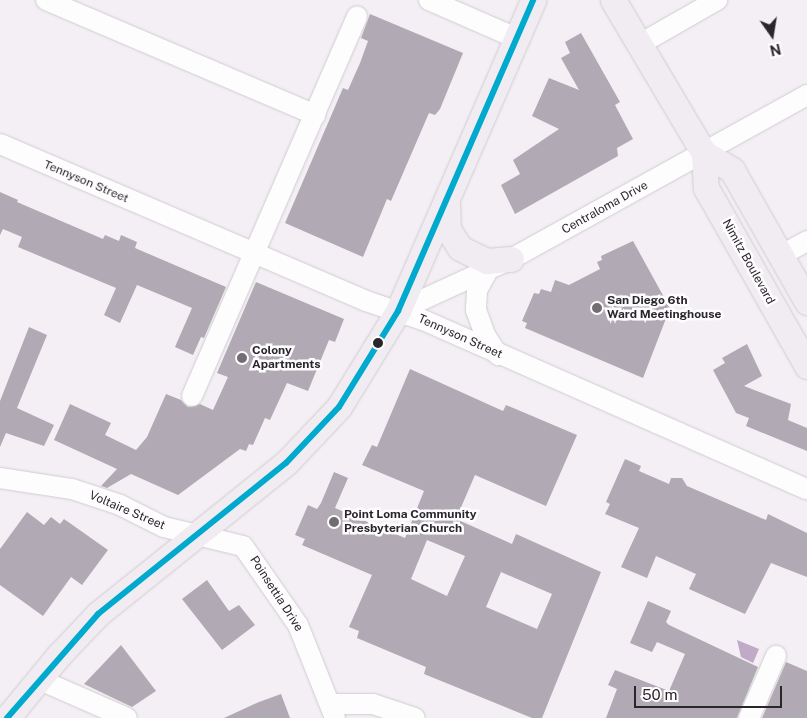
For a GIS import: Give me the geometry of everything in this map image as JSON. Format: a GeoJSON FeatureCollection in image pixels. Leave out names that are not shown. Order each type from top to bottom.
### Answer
{"type":"FeatureCollection","features":[{"type":"Feature","properties":{"kind":"main road"},"geometry":{"type":"LineString","coordinates":[[7,718],[38,679],[98,614],[313,438],[355,385],[398,311],[533,0]]}},
{"type":"Feature","properties":{"kind":"main road","name":"Nimitz Boulevard"},"geometry":{"type":"LineString","coordinates":[[613,0],[704,153],[706,188],[807,366]]}},
{"type":"Feature","properties":{"kind":"main road","name":"Nimitz Boulevard"},"geometry":{"type":"LineString","coordinates":[[704,153],[732,170],[807,302]]}},
{"type":"Feature","properties":{"kind":"main road"},"geometry":{"type":"LineString","coordinates":[[447,201],[448,229],[460,248],[487,261],[511,259]]}},
{"type":"Feature","properties":{"kind":"street"},"geometry":{"type":"LineString","coordinates":[[46,0],[316,115]]}},
{"type":"Feature","properties":{"kind":"street"},"geometry":{"type":"LineString","coordinates":[[429,0],[516,38]]}},
{"type":"Feature","properties":{"kind":"street"},"geometry":{"type":"LineString","coordinates":[[640,44],[716,0]]}},
{"type":"Feature","properties":{"kind":"street"},"geometry":{"type":"LineString","coordinates":[[192,396],[316,115],[357,16]]}},
{"type":"Feature","properties":{"kind":"street","name":"Centraloma Drive"},"geometry":{"type":"LineString","coordinates":[[398,311],[487,272],[807,95]]}},
{"type":"Feature","properties":{"kind":"street","name":"Tennyson Street"},"geometry":{"type":"LineString","coordinates":[[0,144],[255,255],[398,311],[807,489]]}},
{"type":"Feature","properties":{"kind":"street"},"geometry":{"type":"LineString","coordinates":[[780,256],[807,241]]}},
{"type":"Feature","properties":{"kind":"street"},"geometry":{"type":"LineString","coordinates":[[487,272],[477,290],[476,310],[484,335],[498,355]]}},
{"type":"Feature","properties":{"kind":"street","name":"Voltaire Street"},"geometry":{"type":"LineString","coordinates":[[0,478],[72,489],[120,505],[164,527],[195,535]]}},
{"type":"Feature","properties":{"kind":"street","name":"Poinsettia Drive"},"geometry":{"type":"LineString","coordinates":[[195,535],[243,546],[298,625],[333,711]]}},
{"type":"Feature","properties":{"kind":"street"},"geometry":{"type":"LineString","coordinates":[[749,718],[776,656]]}},
{"type":"Feature","properties":{"kind":"street"},"geometry":{"type":"LineString","coordinates":[[38,679],[127,718]]}},
{"type":"Feature","properties":{"kind":"street"},"geometry":{"type":"LineString","coordinates":[[333,711],[361,702],[415,718]]}},
{"type":"Feature","properties":{"kind":"shaded area"},"geometry":{"type":"Polygon","coordinates":[[[737,640],[759,649],[753,663],[741,657],[737,640]]]}},
{"type":"Feature","properties":{"kind":"building"},"geometry":{"type":"Polygon","coordinates":[[[370,14],[463,53],[440,109],[435,115],[429,113],[391,201],[387,199],[363,257],[285,223],[343,88],[348,90],[360,63],[368,41],[361,38],[370,14]]]}},
{"type":"Feature","properties":{"kind":"building"},"geometry":{"type":"Polygon","coordinates":[[[581,33],[620,102],[615,105],[633,139],[617,148],[618,156],[515,214],[501,185],[520,174],[513,160],[559,129],[532,116],[549,78],[579,90],[561,58],[570,53],[565,42],[581,33]]]}},
{"type":"Feature","properties":{"kind":"building"},"geometry":{"type":"Polygon","coordinates":[[[0,192],[18,200],[17,202],[103,239],[105,235],[119,241],[121,235],[137,242],[135,248],[226,287],[204,338],[201,337],[193,355],[175,347],[192,308],[137,285],[120,323],[104,315],[116,288],[18,247],[22,237],[3,229],[0,235],[0,192]]]}},
{"type":"Feature","properties":{"kind":"building"},"geometry":{"type":"Polygon","coordinates":[[[633,241],[670,308],[643,378],[525,328],[527,323],[522,321],[534,293],[539,294],[541,289],[551,292],[555,280],[569,285],[600,269],[597,262],[602,260],[601,256],[633,241]]]}},
{"type":"Feature","properties":{"kind":"building"},"geometry":{"type":"Polygon","coordinates":[[[256,282],[344,319],[335,342],[329,340],[308,391],[287,383],[270,420],[265,418],[253,445],[249,444],[246,451],[240,449],[178,495],[131,474],[107,488],[101,486],[117,469],[54,440],[70,404],[111,423],[105,435],[136,450],[147,437],[166,394],[181,400],[188,407],[200,404],[213,410],[228,377],[217,373],[256,282]]]}},
{"type":"Feature","properties":{"kind":"building"},"geometry":{"type":"Polygon","coordinates":[[[29,327],[47,335],[17,408],[54,425],[44,446],[6,433],[0,447],[0,401],[29,327]]]}},
{"type":"Feature","properties":{"kind":"building"},"geometry":{"type":"Polygon","coordinates":[[[747,344],[762,376],[744,386],[791,404],[788,420],[807,428],[807,451],[746,426],[749,418],[736,413],[713,370],[725,363],[722,358],[747,344]]]}},
{"type":"Feature","properties":{"kind":"building"},"geometry":{"type":"Polygon","coordinates":[[[410,369],[503,411],[506,405],[577,435],[546,506],[475,475],[456,519],[512,544],[516,534],[601,572],[542,718],[532,718],[424,674],[426,667],[357,638],[359,631],[349,627],[372,575],[302,545],[305,539],[295,535],[308,505],[317,509],[321,503],[334,472],[348,478],[335,508],[405,538],[424,491],[362,465],[372,445],[377,447],[410,369]],[[427,540],[411,579],[447,596],[465,556],[427,540]],[[501,572],[486,607],[537,629],[552,594],[501,572]]]}},
{"type":"Feature","properties":{"kind":"building"},"geometry":{"type":"Polygon","coordinates":[[[625,459],[641,466],[639,471],[669,484],[671,478],[682,478],[687,486],[766,520],[768,514],[807,533],[807,577],[771,563],[745,614],[689,589],[696,574],[656,556],[647,578],[621,567],[639,528],[605,514],[610,504],[606,502],[625,459]]]}},
{"type":"Feature","properties":{"kind":"building"},"geometry":{"type":"Polygon","coordinates":[[[27,512],[44,525],[51,517],[60,524],[64,519],[108,550],[82,585],[71,577],[43,616],[0,585],[0,549],[27,512]]]}},
{"type":"Feature","properties":{"kind":"building"},"geometry":{"type":"Polygon","coordinates":[[[207,580],[229,611],[239,605],[255,625],[222,650],[182,599],[207,580]]]}},
{"type":"Feature","properties":{"kind":"building"},"geometry":{"type":"Polygon","coordinates":[[[648,601],[671,611],[666,622],[669,625],[758,667],[737,718],[606,718],[617,689],[608,685],[615,670],[669,691],[685,654],[657,642],[652,652],[630,643],[648,601]]]}},
{"type":"Feature","properties":{"kind":"building"},"geometry":{"type":"Polygon","coordinates":[[[121,645],[156,691],[132,707],[84,684],[121,645]]]}},
{"type":"Feature","properties":{"kind":"building"},"geometry":{"type":"Polygon","coordinates":[[[786,662],[807,671],[807,718],[762,718],[786,662]]]}},
{"type":"Feature","properties":{"kind":"building"},"geometry":{"type":"Polygon","coordinates":[[[281,694],[290,718],[224,718],[259,702],[281,694]]]}},
{"type":"Feature","properties":{"kind":"transit line"},"geometry":{"type":"LineString","coordinates":[[7,718],[98,614],[286,463],[339,407],[398,311],[533,0]]}},
{"type":"Feature","properties":{"kind":"place","name":"San Diego 6th Ward Meetinghouse"},"geometry":{"type":"Point","coordinates":[597,308]}},
{"type":"Feature","properties":{"kind":"place","name":"Colony Apartments"},"geometry":{"type":"Point","coordinates":[242,358]}},
{"type":"Feature","properties":{"kind":"place","name":"Point Loma Community Presbyterian Church"},"geometry":{"type":"Point","coordinates":[334,522]}}]}
